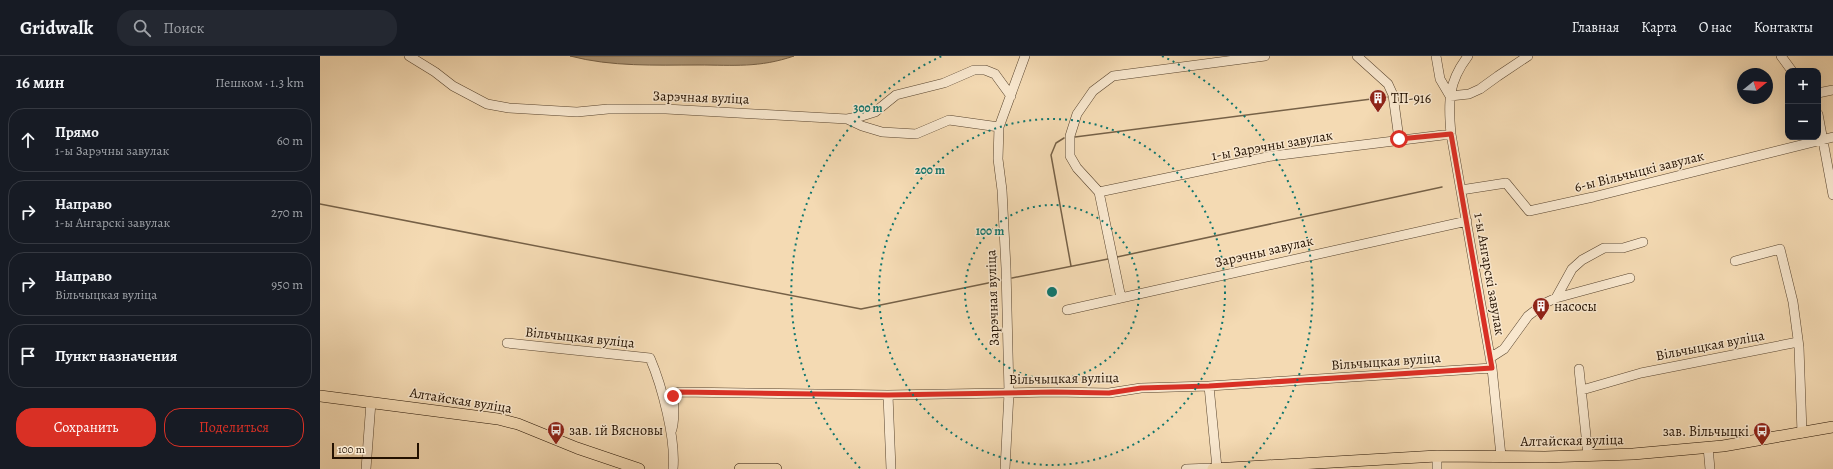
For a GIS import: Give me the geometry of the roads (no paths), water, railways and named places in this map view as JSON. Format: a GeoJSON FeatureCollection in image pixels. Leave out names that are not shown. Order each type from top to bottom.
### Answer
{"type":"FeatureCollection","features":[{"type":"Feature","properties":{"kind":"main road","name":"Алтайская вуліца"},"geometry":{"type":"LineString","coordinates":[[320,396],[498,419],[518,424],[577,448],[639,469]]}},
{"type":"Feature","properties":{"kind":"main road","name":"Алтайская вуліца"},"geometry":{"type":"LineString","coordinates":[[1215,468],[1437,456],[1633,454],[1723,446],[1833,427]]}},
{"type":"Feature","properties":{"kind":"main road"},"geometry":{"type":"LineString","coordinates":[[740,469],[776,469]]}},
{"type":"Feature","properties":{"kind":"street","name":"Зарэчная вуліца"},"geometry":{"type":"LineString","coordinates":[[409,56],[435,72],[453,86],[487,104],[509,108],[577,112],[666,109],[846,118],[862,126],[882,132],[916,134],[949,120],[999,127]]}},
{"type":"Feature","properties":{"kind":"street","name":"Зарэчная вуліца"},"geometry":{"type":"LineString","coordinates":[[1005,469],[1009,393],[1006,268],[1002,190],[998,159],[999,127],[1025,56]]}},
{"type":"Feature","properties":{"kind":"street"},"geometry":{"type":"LineString","coordinates":[[1121,298],[1098,192],[1077,168],[1070,156],[1070,136],[1077,114],[1093,91],[1113,76],[1265,56]]}},
{"type":"Feature","properties":{"kind":"street"},"geometry":{"type":"LineString","coordinates":[[1357,56],[1388,84],[1393,95],[1399,139]]}},
{"type":"Feature","properties":{"kind":"street","name":"1-ы Ангарскі завулак"},"geometry":{"type":"LineString","coordinates":[[1468,56],[1456,74],[1450,96],[1449,106],[1451,134],[1491,363],[1501,456]]}},
{"type":"Feature","properties":{"kind":"street"},"geometry":{"type":"LineString","coordinates":[[1435,57],[1440,79],[1450,96],[1469,94],[1480,89],[1528,56]]}},
{"type":"Feature","properties":{"kind":"street"},"geometry":{"type":"LineString","coordinates":[[1781,56],[1790,68]]}},
{"type":"Feature","properties":{"kind":"street"},"geometry":{"type":"LineString","coordinates":[[846,118],[862,116],[875,112],[896,96],[944,83],[974,70],[985,70],[995,74],[1010,96]]}},
{"type":"Feature","properties":{"kind":"street"},"geometry":{"type":"LineString","coordinates":[[1821,92],[1833,90]]}},
{"type":"Feature","properties":{"kind":"street"},"geometry":{"type":"LineString","coordinates":[[1821,129],[1833,195]]}},
{"type":"Feature","properties":{"kind":"street","name":"1-ы Зарэчны завулак"},"geometry":{"type":"LineString","coordinates":[[1098,192],[1272,156],[1399,139],[1451,134]]}},
{"type":"Feature","properties":{"kind":"street","name":"6-ы Вільчыцкі завулак"},"geometry":{"type":"LineString","coordinates":[[1461,190],[1506,183],[1529,210],[1593,197],[1833,137]]}},
{"type":"Feature","properties":{"kind":"street","name":"Зарэчны завулак"},"geometry":{"type":"LineString","coordinates":[[1067,310],[1467,221]]}},
{"type":"Feature","properties":{"kind":"street"},"geometry":{"type":"LineString","coordinates":[[1556,298],[1572,270],[1582,260],[1604,248],[1623,248],[1643,242]]}},
{"type":"Feature","properties":{"kind":"street"},"geometry":{"type":"LineString","coordinates":[[1735,261],[1780,249],[1793,302],[1798,342],[1802,433]]}},
{"type":"Feature","properties":{"kind":"street"},"geometry":{"type":"LineString","coordinates":[[1491,363],[1504,349],[1528,316],[1545,303],[1556,298],[1630,278]]}},
{"type":"Feature","properties":{"kind":"street","name":"Вільчыцкая вуліца"},"geometry":{"type":"LineString","coordinates":[[1582,390],[1641,373],[1798,342]]}},
{"type":"Feature","properties":{"kind":"street","name":"Вільчыцкая вуліца"},"geometry":{"type":"LineString","coordinates":[[507,343],[650,358],[655,371],[671,432]]}},
{"type":"Feature","properties":{"kind":"street","name":"Вільчыцкая вуліца"},"geometry":{"type":"LineString","coordinates":[[671,432],[675,417],[673,396],[675,393],[679,392],[888,395],[1109,393],[1141,388],[1209,386],[1491,363]]}},
{"type":"Feature","properties":{"kind":"street"},"geometry":{"type":"LineString","coordinates":[[1579,368],[1588,455]]}},
{"type":"Feature","properties":{"kind":"street"},"geometry":{"type":"LineString","coordinates":[[1209,386],[1215,468]]}},
{"type":"Feature","properties":{"kind":"street"},"geometry":{"type":"LineString","coordinates":[[888,395],[891,469]]}},
{"type":"Feature","properties":{"kind":"street"},"geometry":{"type":"LineString","coordinates":[[366,469],[371,402]]}},
{"type":"Feature","properties":{"kind":"street"},"geometry":{"type":"LineString","coordinates":[[671,432],[674,469]]}},
{"type":"Feature","properties":{"kind":"street"},"geometry":{"type":"LineString","coordinates":[[1708,447],[1710,469]]}},
{"type":"Feature","properties":{"kind":"street"},"geometry":{"type":"LineString","coordinates":[[1437,456],[1437,469]]}},
{"type":"Feature","properties":{"kind":"street","name":"Алтайская вуліца"},"geometry":{"type":"LineString","coordinates":[[1186,469],[1215,468]]}},
{"type":"Feature","properties":{"kind":"waterway"},"geometry":{"type":"LineString","coordinates":[[1075,137],[1387,97]]}},
{"type":"Feature","properties":{"kind":"waterway"},"geometry":{"type":"LineString","coordinates":[[1064,138],[1056,143],[1051,155],[1071,266]]}},
{"type":"Feature","properties":{"kind":"waterway"},"geometry":{"type":"LineString","coordinates":[[1117,257],[1442,187]]}},
{"type":"Feature","properties":{"kind":"waterway"},"geometry":{"type":"LineString","coordinates":[[320,204],[861,309],[993,282]]}},
{"type":"Feature","properties":{"kind":"waterway"},"geometry":{"type":"LineString","coordinates":[[1012,278],[1108,259]]}},
{"type":"Feature","properties":{"kind":"place","name":"ТП-916"},"geometry":{"type":"Point","coordinates":[1378,113]}},
{"type":"Feature","properties":{"kind":"place","name":"насосы"},"geometry":{"type":"Point","coordinates":[1541,321]}},
{"type":"Feature","properties":{"kind":"place","name":"зав. 1й Вясновы"},"geometry":{"type":"Point","coordinates":[556,445]}},
{"type":"Feature","properties":{"kind":"place","name":"зав. Вільчыцкі"},"geometry":{"type":"Point","coordinates":[1762,446]}}]}
